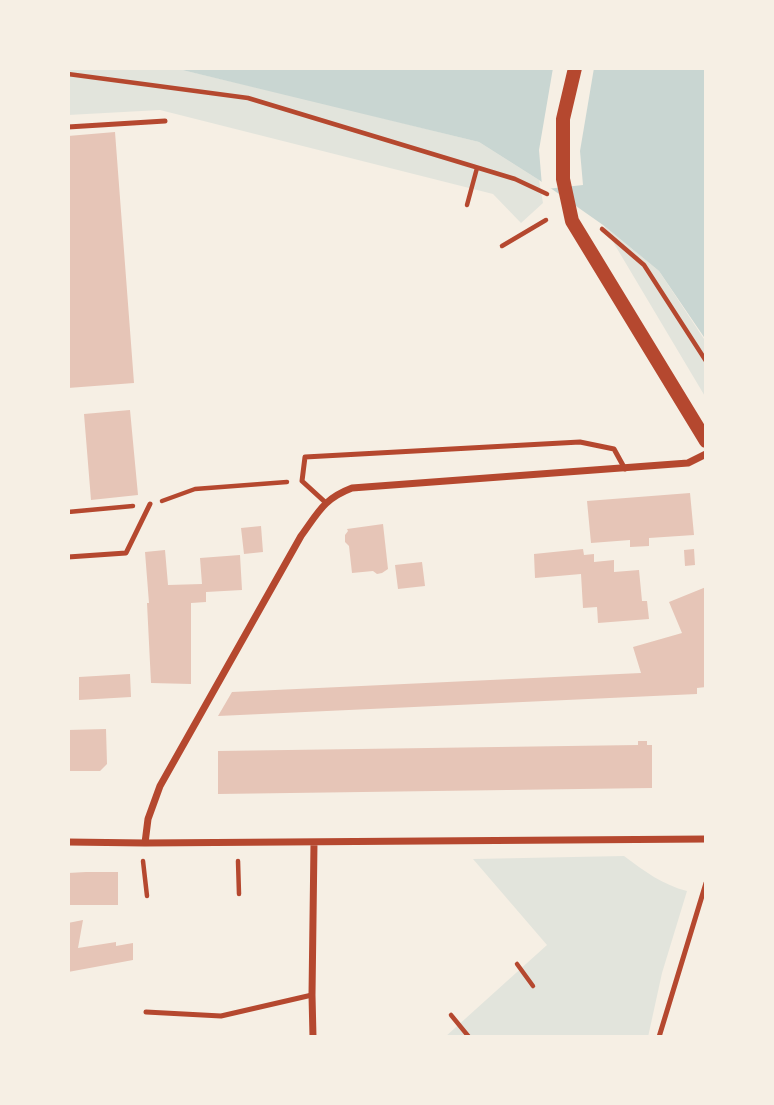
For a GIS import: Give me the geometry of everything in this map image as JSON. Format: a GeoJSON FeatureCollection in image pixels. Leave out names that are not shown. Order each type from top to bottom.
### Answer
{"type":"FeatureCollection","features":[{"type":"Feature","properties":{"kind":"main road"},"geometry":{"type":"LineString","coordinates":[[575,68],[564,119],[563,153],[563,179],[572,221],[706,441]]}},
{"type":"Feature","properties":{"kind":"street"},"geometry":{"type":"LineString","coordinates":[[145,844],[148,819],[160,786],[300,536],[326,502],[338,493],[352,488],[688,463],[706,454]]}},
{"type":"Feature","properties":{"kind":"street"},"geometry":{"type":"LineString","coordinates":[[68,842],[145,844],[706,839]]}},
{"type":"Feature","properties":{"kind":"street"},"geometry":{"type":"LineString","coordinates":[[313,1037],[314,843]]}},
{"type":"Feature","properties":{"kind":"lane"},"geometry":{"type":"LineString","coordinates":[[68,127],[164,121]]}},
{"type":"Feature","properties":{"kind":"lane"},"geometry":{"type":"LineString","coordinates":[[326,502],[302,481],[305,457],[580,442],[614,449],[625,469]]}},
{"type":"Feature","properties":{"kind":"lane"},"geometry":{"type":"LineString","coordinates":[[68,557],[126,553],[150,504]]}},
{"type":"Feature","properties":{"kind":"lane"},"geometry":{"type":"LineString","coordinates":[[659,1037],[706,883]]}},
{"type":"Feature","properties":{"kind":"lane"},"geometry":{"type":"LineString","coordinates":[[146,1012],[221,1016],[312,995]]}},
{"type":"Feature","properties":{"kind":"path"},"geometry":{"type":"LineString","coordinates":[[68,74],[248,98],[514,179],[557,199]]}},
{"type":"Feature","properties":{"kind":"path"},"geometry":{"type":"LineString","coordinates":[[467,205],[477,168]]}},
{"type":"Feature","properties":{"kind":"path"},"geometry":{"type":"LineString","coordinates":[[502,246],[546,220]]}},
{"type":"Feature","properties":{"kind":"path"},"geometry":{"type":"LineString","coordinates":[[597,226],[644,265],[706,361]]}},
{"type":"Feature","properties":{"kind":"path"},"geometry":{"type":"LineString","coordinates":[[68,512],[150,504],[195,489],[302,481]]}},
{"type":"Feature","properties":{"kind":"path"},"geometry":{"type":"LineString","coordinates":[[143,861],[147,896]]}},
{"type":"Feature","properties":{"kind":"path"},"geometry":{"type":"LineString","coordinates":[[238,861],[239,894]]}},
{"type":"Feature","properties":{"kind":"path"},"geometry":{"type":"LineString","coordinates":[[517,964],[533,986]]}},
{"type":"Feature","properties":{"kind":"path"},"geometry":{"type":"LineString","coordinates":[[451,1015],[469,1037]]}},
{"type":"Feature","properties":{"kind":"shaded area"},"geometry":{"type":"Polygon","coordinates":[[[68,68],[174,68],[479,142],[539,180],[543,203],[521,223],[493,194],[160,110],[68,115],[68,68]]]}},
{"type":"Feature","properties":{"kind":"shaded area"},"geometry":{"type":"Polygon","coordinates":[[[174,68],[706,68],[706,340],[659,271],[603,225],[479,142],[174,68]]]}},
{"type":"Feature","properties":{"kind":"shaded area"},"geometry":{"type":"Polygon","coordinates":[[[603,225],[659,271],[706,342],[706,398],[603,225]]]}},
{"type":"Feature","properties":{"kind":"shaded area"},"geometry":{"type":"Polygon","coordinates":[[[624,856],[662,881],[687,891],[662,973],[648,1037],[445,1037],[547,945],[473,859],[624,856]]]}},
{"type":"Feature","properties":{"kind":"pier"},"geometry":{"type":"Polygon","coordinates":[[[553,68],[594,68],[580,151],[583,185],[546,189],[542,186],[539,150],[553,68]]]}},
{"type":"Feature","properties":{"kind":"building"},"geometry":{"type":"Polygon","coordinates":[[[115,132],[134,383],[68,388],[68,136],[115,132]]]}},
{"type":"Feature","properties":{"kind":"building"},"geometry":{"type":"Polygon","coordinates":[[[130,410],[138,495],[91,500],[84,414],[130,410]]]}},
{"type":"Feature","properties":{"kind":"building"},"geometry":{"type":"Polygon","coordinates":[[[690,493],[694,535],[649,538],[649,546],[630,547],[630,540],[591,543],[587,501],[690,493]]]}},
{"type":"Feature","properties":{"kind":"building"},"geometry":{"type":"Polygon","coordinates":[[[383,524],[388,569],[377,574],[373,571],[352,573],[349,546],[345,542],[347,529],[383,524]]]}},
{"type":"Feature","properties":{"kind":"building"},"geometry":{"type":"Polygon","coordinates":[[[261,526],[263,552],[244,554],[241,528],[261,526]]]}},
{"type":"Feature","properties":{"kind":"building"},"geometry":{"type":"Polygon","coordinates":[[[583,549],[584,555],[594,554],[594,562],[614,560],[614,572],[639,570],[642,601],[647,601],[649,619],[598,623],[597,607],[583,608],[581,574],[535,578],[534,554],[583,549]]]}},
{"type":"Feature","properties":{"kind":"building"},"geometry":{"type":"Polygon","coordinates":[[[694,549],[695,565],[685,566],[684,550],[694,549]]]}},
{"type":"Feature","properties":{"kind":"building"},"geometry":{"type":"Polygon","coordinates":[[[165,550],[168,585],[202,584],[200,558],[240,555],[242,590],[206,592],[206,602],[191,603],[191,684],[151,683],[145,552],[165,550]]]}},
{"type":"Feature","properties":{"kind":"building"},"geometry":{"type":"Polygon","coordinates":[[[422,562],[425,586],[398,589],[395,565],[422,562]]]}},
{"type":"Feature","properties":{"kind":"building"},"geometry":{"type":"Polygon","coordinates":[[[706,587],[706,687],[697,688],[697,694],[218,716],[232,692],[641,673],[633,647],[682,633],[669,602],[706,587]]]}},
{"type":"Feature","properties":{"kind":"building"},"geometry":{"type":"Polygon","coordinates":[[[130,674],[131,697],[79,700],[79,677],[130,674]]]}},
{"type":"Feature","properties":{"kind":"building"},"geometry":{"type":"Polygon","coordinates":[[[106,729],[107,764],[100,771],[68,771],[68,730],[106,729]]]}},
{"type":"Feature","properties":{"kind":"building"},"geometry":{"type":"Polygon","coordinates":[[[638,741],[647,741],[647,745],[652,745],[652,788],[218,794],[218,751],[638,745],[638,741]]]}},
{"type":"Feature","properties":{"kind":"building"},"geometry":{"type":"Polygon","coordinates":[[[118,872],[118,905],[68,905],[68,873],[118,872]]]}},
{"type":"Feature","properties":{"kind":"building"},"geometry":{"type":"Polygon","coordinates":[[[83,920],[78,948],[116,942],[116,946],[133,943],[133,960],[68,972],[68,923],[83,920]]]}}]}
